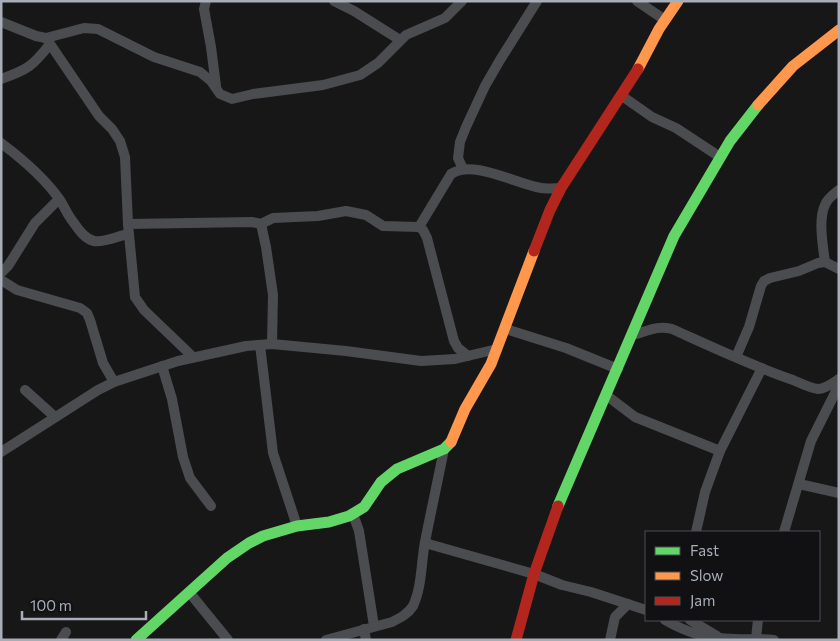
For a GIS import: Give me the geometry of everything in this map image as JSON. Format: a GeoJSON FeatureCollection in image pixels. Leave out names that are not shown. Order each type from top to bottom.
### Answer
{"type":"FeatureCollection","features":[{"type":"Feature","properties":{"kind":"street"},"geometry":{"type":"LineString","coordinates":[[206,1],[204,9],[216,89]]}},
{"type":"Feature","properties":{"kind":"street"},"geometry":{"type":"LineString","coordinates":[[334,1],[354,11],[400,40]]}},
{"type":"Feature","properties":{"kind":"street"},"geometry":{"type":"LineString","coordinates":[[1,79],[22,72],[30,67],[48,41],[67,31],[84,28],[98,29],[154,56],[200,72],[212,81],[216,89],[225,98],[232,99],[253,94],[333,83],[360,75],[369,70],[413,30],[445,18],[462,1]]}},
{"type":"Feature","properties":{"kind":"street"},"geometry":{"type":"LineString","coordinates":[[464,169],[458,158],[460,142],[466,127],[485,86],[537,1]]}},
{"type":"Feature","properties":{"kind":"street"},"geometry":{"type":"LineString","coordinates":[[637,1],[665,20]]}},
{"type":"Feature","properties":{"kind":"street"},"geometry":{"type":"LineString","coordinates":[[136,640],[227,558],[249,543],[263,536],[297,526],[329,522],[353,514],[364,508],[381,482],[397,469],[444,448],[450,443],[464,409],[482,382],[506,329],[550,210],[561,188],[622,96],[665,20],[678,1]]}},
{"type":"Feature","properties":{"kind":"street"},"geometry":{"type":"LineString","coordinates":[[1,22],[48,41],[99,116],[112,129],[120,141],[125,157],[128,229],[135,298],[144,310],[193,357]]}},
{"type":"Feature","properties":{"kind":"street"},"geometry":{"type":"LineString","coordinates":[[516,640],[534,574],[552,520],[674,236],[730,140],[760,102],[793,66],[839,31]]}},
{"type":"Feature","properties":{"kind":"street"},"geometry":{"type":"LineString","coordinates":[[622,96],[652,117],[676,128],[720,157]]}},
{"type":"Feature","properties":{"kind":"street"},"geometry":{"type":"LineString","coordinates":[[1,143],[24,161],[59,199],[69,216],[88,238],[93,241],[101,241],[128,229],[252,222],[261,224],[274,218],[318,216],[346,211],[366,215],[384,226],[419,227],[427,238],[454,341],[458,348],[468,356]]}},
{"type":"Feature","properties":{"kind":"street"},"geometry":{"type":"LineString","coordinates":[[419,227],[451,174],[457,170],[480,171],[543,189],[561,188]]}},
{"type":"Feature","properties":{"kind":"street"},"geometry":{"type":"LineString","coordinates":[[825,262],[822,244],[822,214],[828,199],[839,190]]}},
{"type":"Feature","properties":{"kind":"street"},"geometry":{"type":"LineString","coordinates":[[1,273],[8,266],[35,223],[59,199]]}},
{"type":"Feature","properties":{"kind":"street"},"geometry":{"type":"LineString","coordinates":[[261,224],[273,295],[272,344]]}},
{"type":"Feature","properties":{"kind":"street"},"geometry":{"type":"LineString","coordinates":[[736,357],[749,327],[764,281],[825,262],[839,269]]}},
{"type":"Feature","properties":{"kind":"street"},"geometry":{"type":"LineString","coordinates":[[1,280],[18,290],[80,308],[87,313],[103,363],[114,382]]}},
{"type":"Feature","properties":{"kind":"street"},"geometry":{"type":"LineString","coordinates":[[633,335],[658,326],[664,327],[818,389],[839,379]]}},
{"type":"Feature","properties":{"kind":"street"},"geometry":{"type":"LineString","coordinates":[[506,329],[575,352],[618,369]]}},
{"type":"Feature","properties":{"kind":"street"},"geometry":{"type":"LineString","coordinates":[[1,452],[55,416],[114,382],[193,357],[246,346],[272,344],[422,361],[438,361],[497,349]]}},
{"type":"Feature","properties":{"kind":"street"},"geometry":{"type":"LineString","coordinates":[[260,345],[273,453],[297,526]]}},
{"type":"Feature","properties":{"kind":"street"},"geometry":{"type":"LineString","coordinates":[[162,366],[172,399],[183,457],[190,478],[211,506]]}},
{"type":"Feature","properties":{"kind":"street"},"geometry":{"type":"LineString","coordinates":[[696,531],[705,492],[720,450],[762,368]]}},
{"type":"Feature","properties":{"kind":"street"},"geometry":{"type":"LineString","coordinates":[[784,531],[811,441],[839,385]]}},
{"type":"Feature","properties":{"kind":"street"},"geometry":{"type":"LineString","coordinates":[[818,389],[826,410]]}},
{"type":"Feature","properties":{"kind":"street"},"geometry":{"type":"LineString","coordinates":[[25,390],[55,416]]}},
{"type":"Feature","properties":{"kind":"street"},"geometry":{"type":"LineString","coordinates":[[606,395],[635,417],[720,450]]}},
{"type":"Feature","properties":{"kind":"street"},"geometry":{"type":"LineString","coordinates":[[326,640],[400,619],[410,610],[420,577],[444,448]]}},
{"type":"Feature","properties":{"kind":"street"},"geometry":{"type":"LineString","coordinates":[[799,484],[839,493]]}},
{"type":"Feature","properties":{"kind":"street"},"geometry":{"type":"LineString","coordinates":[[353,514],[359,531],[369,628],[366,640]]}},
{"type":"Feature","properties":{"kind":"street"},"geometry":{"type":"LineString","coordinates":[[425,543],[534,574],[562,585],[591,592],[645,610]]}},
{"type":"Feature","properties":{"kind":"street"},"geometry":{"type":"LineString","coordinates":[[189,592],[228,640]]}},
{"type":"Feature","properties":{"kind":"street"},"geometry":{"type":"LineString","coordinates":[[610,640],[615,617],[628,604]]}},
{"type":"Feature","properties":{"kind":"street"},"geometry":{"type":"LineString","coordinates":[[667,621],[689,633],[738,640],[774,640]]}},
{"type":"Feature","properties":{"kind":"street"},"geometry":{"type":"LineString","coordinates":[[692,621],[720,638]]}},
{"type":"Feature","properties":{"kind":"street"},"geometry":{"type":"LineString","coordinates":[[752,639],[758,621]]}},
{"type":"Feature","properties":{"kind":"traffic: fast"},"geometry":{"type":"LineString","coordinates":[[558,506],[674,236],[730,141],[758,105]]}},
{"type":"Feature","properties":{"kind":"traffic: fast"},"geometry":{"type":"LineString","coordinates":[[136,640],[227,558],[249,543],[263,536],[297,526],[329,522],[349,516],[364,507],[381,482],[397,469],[444,449],[451,442]]}},
{"type":"Feature","properties":{"kind":"traffic: slow"},"geometry":{"type":"LineString","coordinates":[[638,69],[659,29],[678,1]]}},
{"type":"Feature","properties":{"kind":"traffic: slow"},"geometry":{"type":"LineString","coordinates":[[758,105],[793,66],[839,30]]}},
{"type":"Feature","properties":{"kind":"traffic: slow"},"geometry":{"type":"LineString","coordinates":[[451,442],[465,409],[491,364],[534,251]]}},
{"type":"Feature","properties":{"kind":"traffic: jam"},"geometry":{"type":"LineString","coordinates":[[534,251],[561,188],[638,69]]}},
{"type":"Feature","properties":{"kind":"traffic: jam"},"geometry":{"type":"LineString","coordinates":[[516,640],[534,574],[558,506]]}}]}
